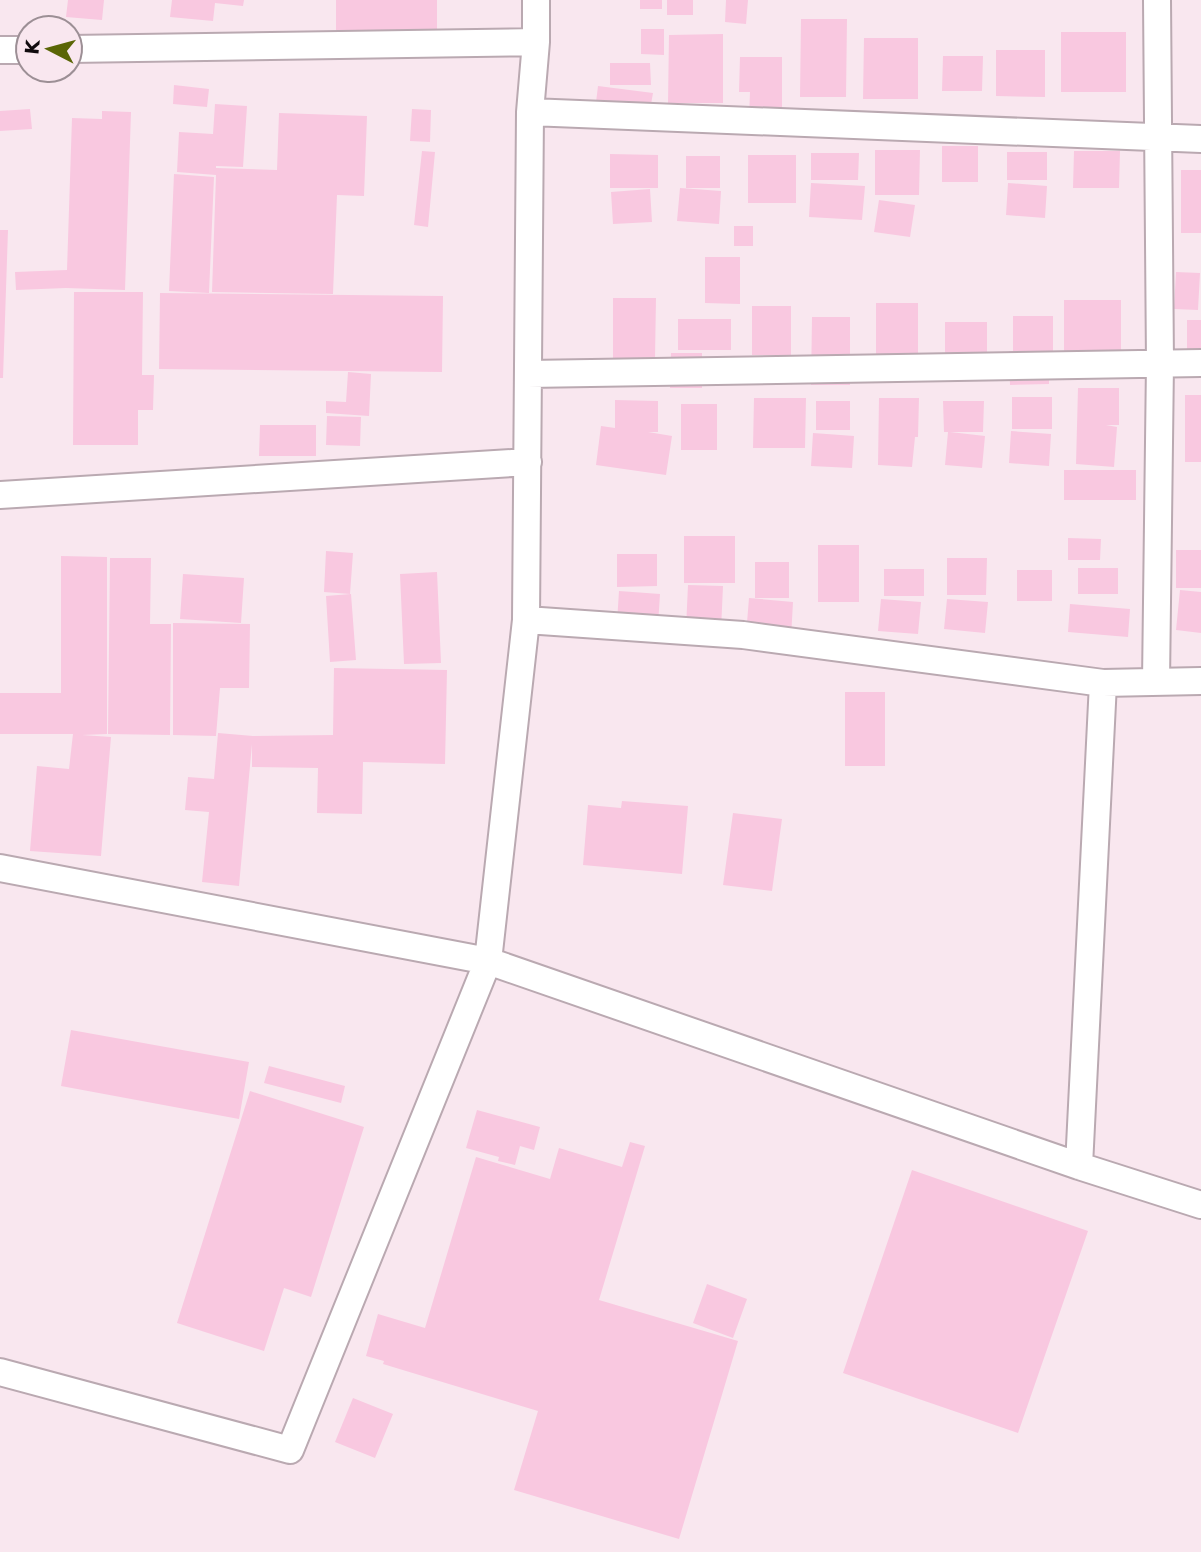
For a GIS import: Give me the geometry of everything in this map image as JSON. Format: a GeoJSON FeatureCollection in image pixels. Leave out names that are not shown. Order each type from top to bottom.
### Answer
{"type":"FeatureCollection","features":[{"type":"Feature","properties":{"kind":"street"},"geometry":{"type":"LineString","coordinates":[[0,1372],[290,1450],[488,961],[526,620],[530,112],[536,42],[536,0]]}},
{"type":"Feature","properties":{"kind":"street"},"geometry":{"type":"LineString","coordinates":[[1156,682],[1160,363],[1157,0]]}},
{"type":"Feature","properties":{"kind":"street"},"geometry":{"type":"LineString","coordinates":[[84,49],[536,42]]}},
{"type":"Feature","properties":{"kind":"street"},"geometry":{"type":"LineString","coordinates":[[530,112],[1201,139]]}},
{"type":"Feature","properties":{"kind":"street"},"geometry":{"type":"LineString","coordinates":[[528,374],[1201,363]]}},
{"type":"Feature","properties":{"kind":"street"},"geometry":{"type":"LineString","coordinates":[[0,495],[528,462]]}},
{"type":"Feature","properties":{"kind":"street"},"geometry":{"type":"LineString","coordinates":[[526,620],[743,635],[1103,683],[1201,681]]}},
{"type":"Feature","properties":{"kind":"street"},"geometry":{"type":"LineString","coordinates":[[1079,1166],[1103,683]]}},
{"type":"Feature","properties":{"kind":"street"},"geometry":{"type":"LineString","coordinates":[[0,868],[488,961],[1079,1166],[1201,1205]]}},
{"type":"Feature","properties":{"kind":"building"},"geometry":{"type":"Polygon","coordinates":[[[68,0],[104,0],[102,20],[84,18],[84,14],[66,14],[68,0]]]}},
{"type":"Feature","properties":{"kind":"building"},"geometry":{"type":"Polygon","coordinates":[[[172,0],[244,0],[243,6],[215,3],[213,21],[170,17],[172,0]]]}},
{"type":"Feature","properties":{"kind":"building"},"geometry":{"type":"Polygon","coordinates":[[[336,0],[437,0],[437,35],[336,34],[336,0]]]}},
{"type":"Feature","properties":{"kind":"building"},"geometry":{"type":"Polygon","coordinates":[[[640,0],[662,0],[662,9],[640,9],[640,0]]]}},
{"type":"Feature","properties":{"kind":"building"},"geometry":{"type":"Polygon","coordinates":[[[667,0],[693,0],[693,15],[667,15],[667,0]]]}},
{"type":"Feature","properties":{"kind":"building"},"geometry":{"type":"Polygon","coordinates":[[[726,0],[748,0],[746,24],[725,22],[726,0]]]}},
{"type":"Feature","properties":{"kind":"building"},"geometry":{"type":"Polygon","coordinates":[[[801,19],[847,19],[846,97],[800,97],[801,19]]]}},
{"type":"Feature","properties":{"kind":"building"},"geometry":{"type":"Polygon","coordinates":[[[641,29],[664,29],[664,55],[641,54],[641,29]]]}},
{"type":"Feature","properties":{"kind":"building"},"geometry":{"type":"Polygon","coordinates":[[[1061,32],[1126,32],[1126,92],[1061,92],[1061,32]]]}},
{"type":"Feature","properties":{"kind":"building"},"geometry":{"type":"Polygon","coordinates":[[[723,34],[723,103],[668,103],[669,35],[723,34]]]}},
{"type":"Feature","properties":{"kind":"building"},"geometry":{"type":"Polygon","coordinates":[[[864,38],[918,38],[918,99],[863,99],[864,38]]]}},
{"type":"Feature","properties":{"kind":"building"},"geometry":{"type":"Polygon","coordinates":[[[996,50],[1045,50],[1045,97],[996,96],[996,50]]]}},
{"type":"Feature","properties":{"kind":"building"},"geometry":{"type":"Polygon","coordinates":[[[943,56],[983,56],[982,91],[942,91],[943,56]]]}},
{"type":"Feature","properties":{"kind":"building"},"geometry":{"type":"Polygon","coordinates":[[[740,57],[782,57],[782,121],[749,119],[750,92],[739,92],[740,57]]]}},
{"type":"Feature","properties":{"kind":"building"},"geometry":{"type":"Polygon","coordinates":[[[610,63],[650,63],[651,85],[610,85],[610,63]]]}},
{"type":"Feature","properties":{"kind":"building"},"geometry":{"type":"Polygon","coordinates":[[[174,85],[209,89],[207,107],[173,104],[174,85]]]}},
{"type":"Feature","properties":{"kind":"building"},"geometry":{"type":"Polygon","coordinates":[[[598,86],[653,93],[650,110],[594,119],[598,86]]]}},
{"type":"Feature","properties":{"kind":"building"},"geometry":{"type":"Polygon","coordinates":[[[215,104],[247,106],[243,167],[216,168],[277,170],[279,113],[367,116],[364,196],[337,195],[333,294],[212,292],[216,175],[177,172],[179,132],[213,134],[215,104]]]}},
{"type":"Feature","properties":{"kind":"building"},"geometry":{"type":"Polygon","coordinates":[[[30,109],[32,129],[0,131],[0,111],[30,109]]]}},
{"type":"Feature","properties":{"kind":"building"},"geometry":{"type":"Polygon","coordinates":[[[412,109],[431,110],[430,142],[410,141],[412,109]]]}},
{"type":"Feature","properties":{"kind":"building"},"geometry":{"type":"Polygon","coordinates":[[[102,111],[131,112],[125,290],[16,290],[15,272],[67,270],[72,118],[102,119],[102,111]]]}},
{"type":"Feature","properties":{"kind":"building"},"geometry":{"type":"Polygon","coordinates":[[[942,146],[978,146],[978,182],[942,182],[942,146]]]}},
{"type":"Feature","properties":{"kind":"building"},"geometry":{"type":"Polygon","coordinates":[[[875,150],[920,150],[919,195],[875,195],[875,150]]]}},
{"type":"Feature","properties":{"kind":"building"},"geometry":{"type":"Polygon","coordinates":[[[422,151],[435,152],[428,227],[414,225],[422,151]]]}},
{"type":"Feature","properties":{"kind":"building"},"geometry":{"type":"Polygon","coordinates":[[[1074,151],[1120,151],[1119,188],[1073,188],[1074,151]]]}},
{"type":"Feature","properties":{"kind":"building"},"geometry":{"type":"Polygon","coordinates":[[[1007,152],[1047,152],[1047,180],[1007,180],[1007,152]]]}},
{"type":"Feature","properties":{"kind":"building"},"geometry":{"type":"Polygon","coordinates":[[[811,153],[859,153],[858,180],[811,180],[811,153]]]}},
{"type":"Feature","properties":{"kind":"building"},"geometry":{"type":"Polygon","coordinates":[[[610,154],[658,155],[658,188],[610,188],[610,154]]]}},
{"type":"Feature","properties":{"kind":"building"},"geometry":{"type":"Polygon","coordinates":[[[748,155],[796,155],[796,203],[748,203],[748,155]]]}},
{"type":"Feature","properties":{"kind":"building"},"geometry":{"type":"Polygon","coordinates":[[[686,156],[720,156],[720,188],[686,188],[686,156]]]}},
{"type":"Feature","properties":{"kind":"building"},"geometry":{"type":"Polygon","coordinates":[[[1181,170],[1201,170],[1201,233],[1181,233],[1181,170]]]}},
{"type":"Feature","properties":{"kind":"building"},"geometry":{"type":"Polygon","coordinates":[[[174,174],[214,177],[209,293],[169,291],[174,174]]]}},
{"type":"Feature","properties":{"kind":"building"},"geometry":{"type":"Polygon","coordinates":[[[811,183],[865,186],[862,220],[809,217],[811,183]]]}},
{"type":"Feature","properties":{"kind":"building"},"geometry":{"type":"Polygon","coordinates":[[[1008,183],[1047,186],[1045,218],[1006,215],[1008,183]]]}},
{"type":"Feature","properties":{"kind":"building"},"geometry":{"type":"Polygon","coordinates":[[[680,188],[721,191],[719,224],[677,221],[680,188]]]}},
{"type":"Feature","properties":{"kind":"building"},"geometry":{"type":"Polygon","coordinates":[[[650,189],[652,222],[613,224],[611,192],[650,189]]]}},
{"type":"Feature","properties":{"kind":"building"},"geometry":{"type":"Polygon","coordinates":[[[879,200],[915,205],[910,237],[874,232],[879,200]]]}},
{"type":"Feature","properties":{"kind":"building"},"geometry":{"type":"Polygon","coordinates":[[[734,226],[753,226],[753,246],[734,246],[734,226]]]}},
{"type":"Feature","properties":{"kind":"building"},"geometry":{"type":"Polygon","coordinates":[[[0,230],[8,230],[3,378],[0,378],[0,230]]]}},
{"type":"Feature","properties":{"kind":"building"},"geometry":{"type":"Polygon","coordinates":[[[705,257],[740,257],[740,304],[705,303],[705,257]]]}},
{"type":"Feature","properties":{"kind":"building"},"geometry":{"type":"Polygon","coordinates":[[[1176,272],[1200,273],[1198,310],[1174,309],[1176,272]]]}},
{"type":"Feature","properties":{"kind":"building"},"geometry":{"type":"Polygon","coordinates":[[[74,292],[143,292],[142,375],[154,375],[153,410],[138,410],[138,445],[73,445],[74,292]]]}},
{"type":"Feature","properties":{"kind":"building"},"geometry":{"type":"Polygon","coordinates":[[[160,293],[443,296],[442,372],[159,369],[160,293]]]}},
{"type":"Feature","properties":{"kind":"building"},"geometry":{"type":"Polygon","coordinates":[[[613,298],[656,298],[655,358],[613,358],[613,298]]]}},
{"type":"Feature","properties":{"kind":"building"},"geometry":{"type":"Polygon","coordinates":[[[1064,300],[1121,300],[1121,353],[1064,353],[1064,300]]]}},
{"type":"Feature","properties":{"kind":"building"},"geometry":{"type":"Polygon","coordinates":[[[876,303],[918,303],[918,357],[876,357],[876,303]]]}},
{"type":"Feature","properties":{"kind":"building"},"geometry":{"type":"Polygon","coordinates":[[[752,306],[791,306],[791,355],[752,355],[752,306]]]}},
{"type":"Feature","properties":{"kind":"building"},"geometry":{"type":"Polygon","coordinates":[[[1013,316],[1053,316],[1053,353],[1049,353],[1049,384],[1010,385],[1009,351],[1013,351],[1013,316]]]}},
{"type":"Feature","properties":{"kind":"building"},"geometry":{"type":"Polygon","coordinates":[[[812,317],[850,317],[850,385],[811,385],[812,317]]]}},
{"type":"Feature","properties":{"kind":"building"},"geometry":{"type":"Polygon","coordinates":[[[678,319],[731,319],[731,350],[678,350],[678,319]]]}},
{"type":"Feature","properties":{"kind":"building"},"geometry":{"type":"Polygon","coordinates":[[[1187,320],[1201,320],[1201,351],[1187,351],[1187,320]]]}},
{"type":"Feature","properties":{"kind":"building"},"geometry":{"type":"Polygon","coordinates":[[[945,322],[987,322],[987,354],[945,354],[945,322]]]}},
{"type":"Feature","properties":{"kind":"building"},"geometry":{"type":"Polygon","coordinates":[[[671,353],[702,353],[702,388],[670,388],[671,353]]]}},
{"type":"Feature","properties":{"kind":"building"},"geometry":{"type":"Polygon","coordinates":[[[348,372],[371,374],[369,416],[326,413],[326,401],[346,402],[348,372]]]}},
{"type":"Feature","properties":{"kind":"building"},"geometry":{"type":"Polygon","coordinates":[[[1078,388],[1119,388],[1119,425],[1106,425],[1117,427],[1114,467],[1076,464],[1078,388]]]}},
{"type":"Feature","properties":{"kind":"building"},"geometry":{"type":"Polygon","coordinates":[[[1185,395],[1201,395],[1201,462],[1185,462],[1185,395]]]}},
{"type":"Feature","properties":{"kind":"building"},"geometry":{"type":"Polygon","coordinates":[[[1012,397],[1052,397],[1052,429],[1012,429],[1012,397]]]}},
{"type":"Feature","properties":{"kind":"building"},"geometry":{"type":"Polygon","coordinates":[[[754,398],[806,398],[805,448],[753,448],[754,398]]]}},
{"type":"Feature","properties":{"kind":"building"},"geometry":{"type":"Polygon","coordinates":[[[879,398],[919,398],[918,437],[915,437],[912,467],[878,465],[879,398]]]}},
{"type":"Feature","properties":{"kind":"building"},"geometry":{"type":"Polygon","coordinates":[[[615,400],[658,401],[658,432],[648,432],[672,436],[666,475],[596,465],[601,426],[615,428],[615,400]]]}},
{"type":"Feature","properties":{"kind":"building"},"geometry":{"type":"Polygon","coordinates":[[[816,401],[850,401],[850,430],[816,430],[816,401]]]}},
{"type":"Feature","properties":{"kind":"building"},"geometry":{"type":"Polygon","coordinates":[[[943,401],[984,401],[983,432],[950,432],[985,436],[982,468],[945,465],[948,432],[944,432],[943,401]]]}},
{"type":"Feature","properties":{"kind":"building"},"geometry":{"type":"Polygon","coordinates":[[[681,404],[717,404],[717,450],[681,450],[681,404]]]}},
{"type":"Feature","properties":{"kind":"building"},"geometry":{"type":"Polygon","coordinates":[[[327,416],[361,417],[360,446],[326,445],[327,416]]]}},
{"type":"Feature","properties":{"kind":"building"},"geometry":{"type":"Polygon","coordinates":[[[260,425],[316,425],[316,456],[259,456],[260,425]]]}},
{"type":"Feature","properties":{"kind":"building"},"geometry":{"type":"Polygon","coordinates":[[[1011,431],[1051,434],[1049,466],[1009,463],[1011,431]]]}},
{"type":"Feature","properties":{"kind":"building"},"geometry":{"type":"Polygon","coordinates":[[[813,433],[854,436],[852,468],[811,466],[813,433]]]}},
{"type":"Feature","properties":{"kind":"building"},"geometry":{"type":"Polygon","coordinates":[[[1064,470],[1136,470],[1136,500],[1064,500],[1064,470]]]}},
{"type":"Feature","properties":{"kind":"building"},"geometry":{"type":"Polygon","coordinates":[[[684,536],[735,536],[735,583],[684,583],[684,536]]]}},
{"type":"Feature","properties":{"kind":"building"},"geometry":{"type":"Polygon","coordinates":[[[1068,538],[1101,539],[1100,560],[1068,560],[1068,538]]]}},
{"type":"Feature","properties":{"kind":"building"},"geometry":{"type":"Polygon","coordinates":[[[818,545],[859,545],[859,602],[818,602],[818,545]]]}},
{"type":"Feature","properties":{"kind":"building"},"geometry":{"type":"Polygon","coordinates":[[[1176,550],[1201,550],[1201,588],[1176,588],[1176,550]]]}},
{"type":"Feature","properties":{"kind":"building"},"geometry":{"type":"Polygon","coordinates":[[[326,551],[353,553],[350,594],[324,592],[326,551]]]}},
{"type":"Feature","properties":{"kind":"building"},"geometry":{"type":"Polygon","coordinates":[[[617,554],[657,554],[657,586],[617,587],[617,554]]]}},
{"type":"Feature","properties":{"kind":"building"},"geometry":{"type":"Polygon","coordinates":[[[61,556],[107,557],[107,734],[82,735],[111,737],[101,856],[30,851],[37,766],[69,769],[73,734],[0,734],[0,693],[61,693],[61,556]]]}},
{"type":"Feature","properties":{"kind":"building"},"geometry":{"type":"Polygon","coordinates":[[[110,558],[151,558],[150,624],[171,624],[170,735],[108,734],[110,558]]]}},
{"type":"Feature","properties":{"kind":"building"},"geometry":{"type":"Polygon","coordinates":[[[947,558],[987,558],[986,595],[947,595],[947,558]]]}},
{"type":"Feature","properties":{"kind":"building"},"geometry":{"type":"Polygon","coordinates":[[[755,562],[789,562],[789,598],[755,598],[755,562]]]}},
{"type":"Feature","properties":{"kind":"building"},"geometry":{"type":"Polygon","coordinates":[[[1078,568],[1118,568],[1118,594],[1078,594],[1078,568]]]}},
{"type":"Feature","properties":{"kind":"building"},"geometry":{"type":"Polygon","coordinates":[[[884,569],[924,569],[924,596],[884,596],[884,569]]]}},
{"type":"Feature","properties":{"kind":"building"},"geometry":{"type":"Polygon","coordinates":[[[1017,570],[1052,570],[1052,601],[1017,601],[1017,570]]]}},
{"type":"Feature","properties":{"kind":"building"},"geometry":{"type":"Polygon","coordinates":[[[437,572],[441,663],[404,664],[400,574],[437,572]]]}},
{"type":"Feature","properties":{"kind":"building"},"geometry":{"type":"Polygon","coordinates":[[[183,574],[244,578],[241,623],[180,619],[183,574]]]}},
{"type":"Feature","properties":{"kind":"building"},"geometry":{"type":"Polygon","coordinates":[[[688,585],[723,586],[721,630],[686,628],[688,585]]]}},
{"type":"Feature","properties":{"kind":"building"},"geometry":{"type":"Polygon","coordinates":[[[1180,590],[1201,592],[1201,633],[1176,630],[1180,590]]]}},
{"type":"Feature","properties":{"kind":"building"},"geometry":{"type":"Polygon","coordinates":[[[619,591],[660,594],[658,625],[617,622],[619,591]]]}},
{"type":"Feature","properties":{"kind":"building"},"geometry":{"type":"Polygon","coordinates":[[[351,594],[356,660],[330,662],[326,596],[351,594]]]}},
{"type":"Feature","properties":{"kind":"building"},"geometry":{"type":"Polygon","coordinates":[[[749,598],[793,602],[791,638],[746,635],[749,598]]]}},
{"type":"Feature","properties":{"kind":"building"},"geometry":{"type":"Polygon","coordinates":[[[881,599],[921,602],[918,634],[878,631],[881,599]]]}},
{"type":"Feature","properties":{"kind":"building"},"geometry":{"type":"Polygon","coordinates":[[[947,599],[988,602],[985,633],[944,629],[947,599]]]}},
{"type":"Feature","properties":{"kind":"building"},"geometry":{"type":"Polygon","coordinates":[[[1070,604],[1130,609],[1128,637],[1068,632],[1070,604]]]}},
{"type":"Feature","properties":{"kind":"building"},"geometry":{"type":"Polygon","coordinates":[[[173,623],[250,624],[249,688],[220,688],[216,736],[173,735],[173,623]]]}},
{"type":"Feature","properties":{"kind":"building"},"geometry":{"type":"Polygon","coordinates":[[[334,668],[447,670],[445,764],[363,762],[362,814],[317,813],[318,768],[252,767],[252,744],[239,886],[202,882],[209,812],[185,810],[188,777],[214,779],[218,733],[253,736],[333,735],[334,668]]]}},
{"type":"Feature","properties":{"kind":"building"},"geometry":{"type":"Polygon","coordinates":[[[845,692],[885,692],[885,766],[845,766],[845,692]]]}},
{"type":"Feature","properties":{"kind":"building"},"geometry":{"type":"Polygon","coordinates":[[[622,801],[688,806],[682,874],[583,865],[588,805],[621,808],[622,801]]]}},
{"type":"Feature","properties":{"kind":"building"},"geometry":{"type":"Polygon","coordinates":[[[733,813],[782,819],[772,891],[723,885],[733,813]]]}},
{"type":"Feature","properties":{"kind":"building"},"geometry":{"type":"Polygon","coordinates":[[[71,1030],[249,1062],[239,1119],[61,1086],[71,1030]]]}},
{"type":"Feature","properties":{"kind":"building"},"geometry":{"type":"Polygon","coordinates":[[[269,1066],[345,1086],[341,1103],[264,1083],[269,1066]]]}},
{"type":"Feature","properties":{"kind":"building"},"geometry":{"type":"Polygon","coordinates":[[[250,1091],[364,1127],[311,1297],[284,1288],[264,1351],[177,1323],[250,1091]]]}},
{"type":"Feature","properties":{"kind":"building"},"geometry":{"type":"Polygon","coordinates":[[[477,1110],[540,1127],[534,1150],[520,1146],[515,1165],[498,1161],[499,1157],[466,1148],[477,1110]]]}},
{"type":"Feature","properties":{"kind":"building"},"geometry":{"type":"Polygon","coordinates":[[[630,1142],[645,1146],[599,1300],[738,1341],[679,1539],[514,1490],[538,1411],[383,1364],[384,1361],[366,1356],[378,1314],[425,1328],[476,1157],[550,1179],[559,1148],[622,1167],[630,1142]]]}},
{"type":"Feature","properties":{"kind":"building"},"geometry":{"type":"Polygon","coordinates":[[[912,1170],[1088,1231],[1018,1433],[843,1373],[912,1170]]]}},
{"type":"Feature","properties":{"kind":"building"},"geometry":{"type":"Polygon","coordinates":[[[707,1284],[747,1299],[733,1338],[693,1323],[707,1284]]]}},
{"type":"Feature","properties":{"kind":"building"},"geometry":{"type":"Polygon","coordinates":[[[353,1398],[393,1414],[375,1458],[335,1442],[353,1398]]]}}]}
